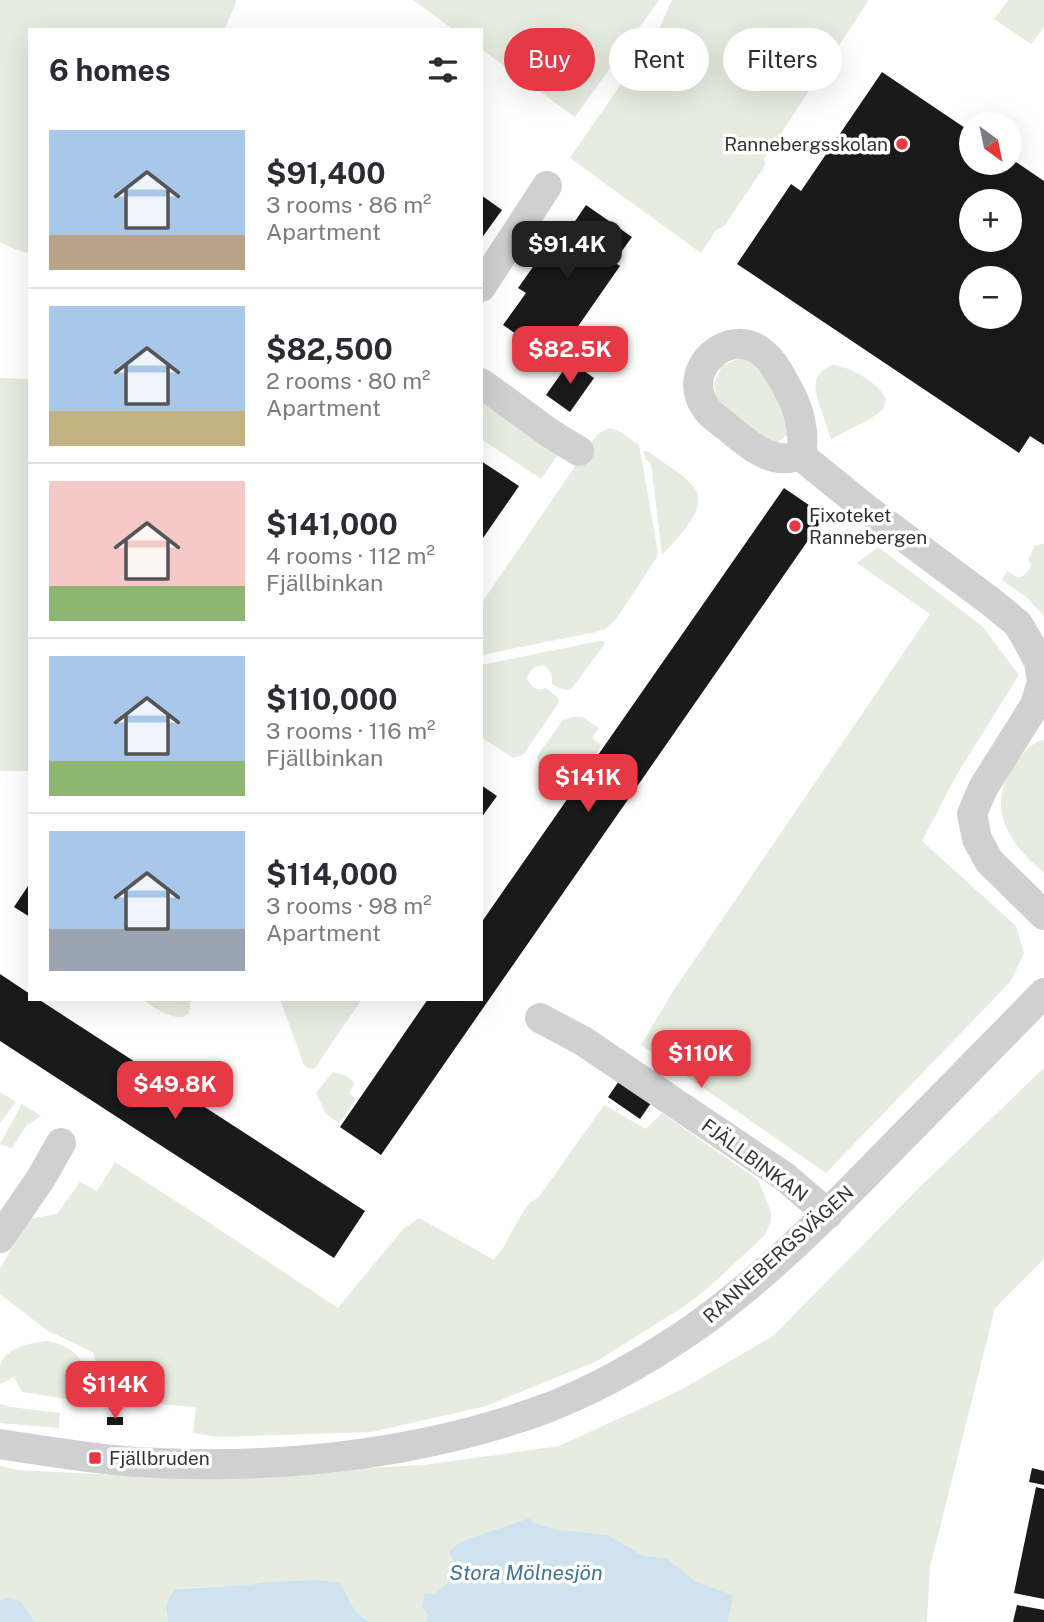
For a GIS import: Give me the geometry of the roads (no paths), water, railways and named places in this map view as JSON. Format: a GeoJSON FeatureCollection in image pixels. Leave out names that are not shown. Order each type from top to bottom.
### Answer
{"type":"FeatureCollection","features":[{"type":"Feature","properties":{"kind":"street"},"geometry":{"type":"LineString","coordinates":[[483,285],[547,186]]}},
{"type":"Feature","properties":{"kind":"street"},"geometry":{"type":"LineString","coordinates":[[483,384],[579,450]]}},
{"type":"Feature","properties":{"kind":"street"},"geometry":{"type":"LineString","coordinates":[[802,456],[865,508],[1018,624],[1039,662],[1042,682],[1040,706],[983,788],[972,814],[977,839],[989,860],[1044,915]]}},
{"type":"Feature","properties":{"kind":"street","name":"RANNEBERGSVÄGEN"},"geometry":{"type":"LineString","coordinates":[[0,1444],[141,1462],[283,1462],[368,1453],[446,1438],[541,1410],[592,1388],[668,1345],[752,1282],[828,1214],[1044,993]]}},
{"type":"Feature","properties":{"kind":"street","name":"FJÄLLBINKAN"},"geometry":{"type":"LineString","coordinates":[[540,1017],[583,1041],[785,1177],[828,1214]]}},
{"type":"Feature","properties":{"kind":"street"},"geometry":{"type":"LineString","coordinates":[[0,1238],[61,1143]]}},
{"type":"Feature","properties":{"kind":"water","name":"Stora Mölnesjön"},"geometry":{"type":"Polygon","coordinates":[[[529,1518],[532,1522],[554,1529],[608,1535],[642,1555],[668,1559],[696,1582],[733,1595],[728,1622],[426,1622],[428,1614],[422,1607],[425,1593],[433,1595],[459,1573],[449,1551],[462,1541],[529,1518]]]}},
{"type":"Feature","properties":{"kind":"water"},"geometry":{"type":"Polygon","coordinates":[[[318,1580],[340,1583],[356,1612],[369,1622],[168,1622],[167,1604],[176,1589],[318,1580]]]}},
{"type":"Feature","properties":{"kind":"water"},"geometry":{"type":"Polygon","coordinates":[[[8,1597],[21,1602],[35,1622],[0,1622],[0,1600],[8,1597]]]}},
{"type":"Feature","properties":{"kind":"place","name":"Rannebergsskolan"},"geometry":{"type":"Point","coordinates":[902,144]}},
{"type":"Feature","properties":{"kind":"place","name":"Fixoteket Rannebergen"},"geometry":{"type":"Point","coordinates":[795,526]}},
{"type":"Feature","properties":{"kind":"place","name":"Fjällbruden"},"geometry":{"type":"Point","coordinates":[95,1458]}}]}
